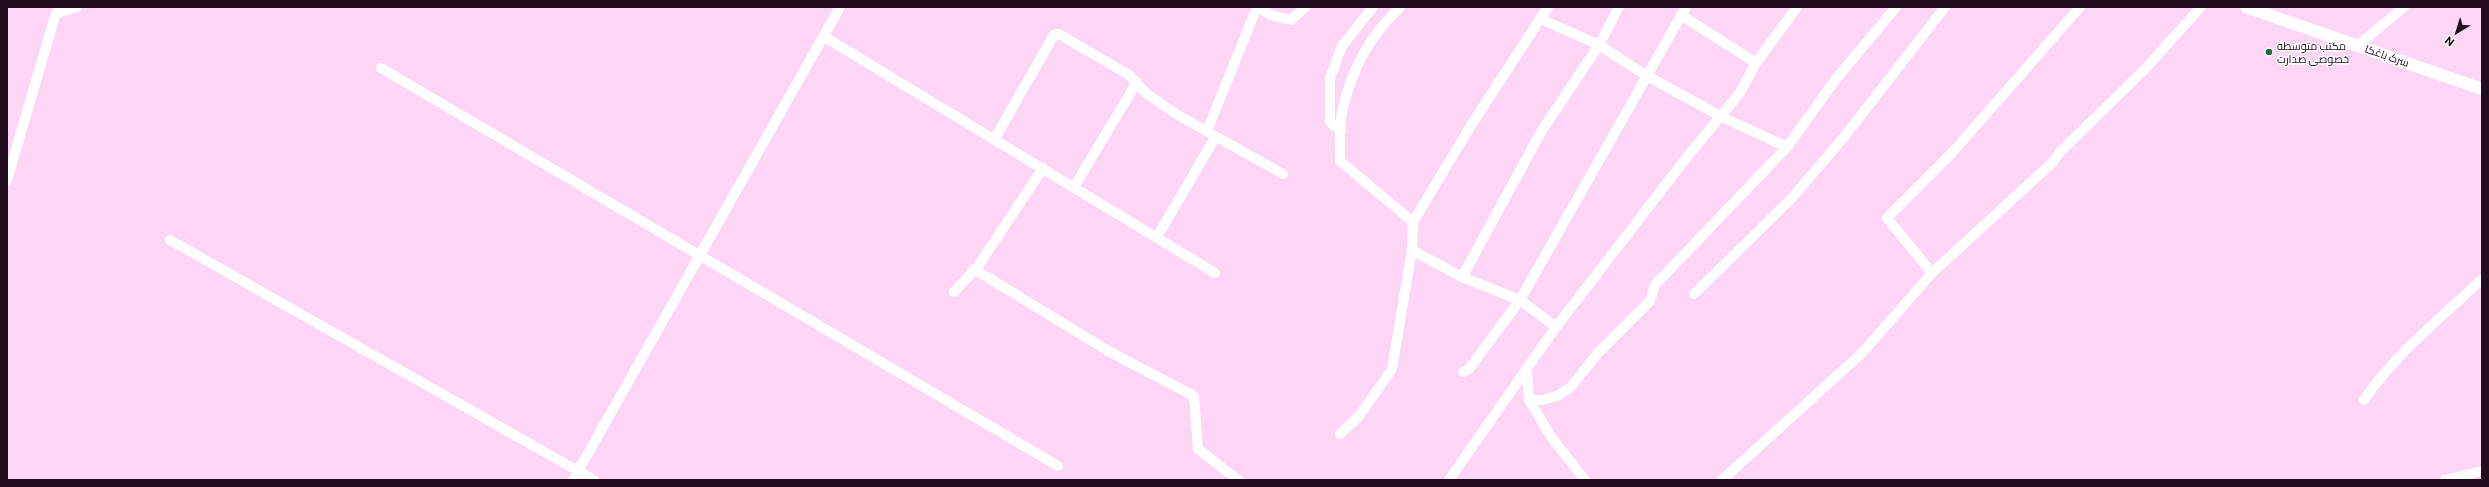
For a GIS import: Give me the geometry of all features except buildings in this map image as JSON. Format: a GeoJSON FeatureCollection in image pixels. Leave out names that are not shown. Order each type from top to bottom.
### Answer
{"type":"FeatureCollection","features":[{"type":"Feature","properties":{"kind":"street"},"geometry":{"type":"LineString","coordinates":[[7,180],[56,13],[77,7]]}},
{"type":"Feature","properties":{"kind":"street"},"geometry":{"type":"LineString","coordinates":[[575,475],[840,7]]}},
{"type":"Feature","properties":{"kind":"street"},"geometry":{"type":"LineString","coordinates":[[1157,237],[1211,134],[1257,7],[1271,15],[1291,20],[1305,7]]}},
{"type":"Feature","properties":{"kind":"street"},"geometry":{"type":"LineString","coordinates":[[1341,131],[1330,122],[1330,78],[1342,46],[1373,7]]}},
{"type":"Feature","properties":{"kind":"street"},"geometry":{"type":"LineString","coordinates":[[1400,7],[1385,22],[1358,60],[1342,113],[1340,161],[1413,222]]}},
{"type":"Feature","properties":{"kind":"street"},"geometry":{"type":"LineString","coordinates":[[1340,434],[1360,415],[1392,369],[1412,250],[1413,222],[1470,126],[1548,7]]}},
{"type":"Feature","properties":{"kind":"street"},"geometry":{"type":"LineString","coordinates":[[1462,277],[1541,132],[1599,45],[1619,7]]}},
{"type":"Feature","properties":{"kind":"street"},"geometry":{"type":"LineString","coordinates":[[1449,480],[1527,371],[1556,327],[1691,152],[1722,117],[1739,94],[1756,64],[1797,7]]}},
{"type":"Feature","properties":{"kind":"street"},"geometry":{"type":"LineString","coordinates":[[1529,400],[1542,400],[1557,396],[1570,388],[1598,353],[1650,300],[1655,285],[1787,147],[1836,79],[1896,7]]}},
{"type":"Feature","properties":{"kind":"street"},"geometry":{"type":"LineString","coordinates":[[1694,294],[1791,199],[1844,137],[1945,7]]}},
{"type":"Feature","properties":{"kind":"street"},"geometry":{"type":"LineString","coordinates":[[1932,273],[1887,218],[1951,154],[2080,7]]}},
{"type":"Feature","properties":{"kind":"street"},"geometry":{"type":"LineString","coordinates":[[1722,480],[1862,354],[1932,273],[2053,162],[2060,152],[2145,69],[2201,7]]}},
{"type":"Feature","properties":{"kind":"street","name":"سرک باغکا"},"geometry":{"type":"LineString","coordinates":[[2246,7],[2482,89]]}},
{"type":"Feature","properties":{"kind":"street"},"geometry":{"type":"LineString","coordinates":[[2357,46],[2404,7]]}},
{"type":"Feature","properties":{"kind":"street"},"geometry":{"type":"LineString","coordinates":[[1463,372],[1469,369],[1520,300],[1684,11],[1756,64]]}},
{"type":"Feature","properties":{"kind":"street"},"geometry":{"type":"LineString","coordinates":[[1541,19],[1599,45],[1647,76],[1722,117],[1787,147]]}},
{"type":"Feature","properties":{"kind":"street"},"geometry":{"type":"LineString","coordinates":[[994,140],[1054,35],[1062,35],[1129,75],[1147,94],[1211,134],[1283,174]]}},
{"type":"Feature","properties":{"kind":"street"},"geometry":{"type":"LineString","coordinates":[[823,36],[1215,273]]}},
{"type":"Feature","properties":{"kind":"street"},"geometry":{"type":"LineString","coordinates":[[381,68],[700,254],[1058,466]]}},
{"type":"Feature","properties":{"kind":"street"},"geometry":{"type":"LineString","coordinates":[[1074,187],[1137,82]]}},
{"type":"Feature","properties":{"kind":"street"},"geometry":{"type":"LineString","coordinates":[[954,292],[974,269],[1043,168]]}},
{"type":"Feature","properties":{"kind":"street"},"geometry":{"type":"LineString","coordinates":[[170,240],[575,475],[594,480]]}},
{"type":"Feature","properties":{"kind":"street"},"geometry":{"type":"LineString","coordinates":[[1412,250],[1462,277],[1520,300],[1556,327]]}},
{"type":"Feature","properties":{"kind":"street"},"geometry":{"type":"LineString","coordinates":[[974,269],[1110,352],[1194,396],[1198,449],[1238,480]]}},
{"type":"Feature","properties":{"kind":"street"},"geometry":{"type":"LineString","coordinates":[[2364,400],[2374,385],[2417,341],[2482,279]]}},
{"type":"Feature","properties":{"kind":"street"},"geometry":{"type":"LineString","coordinates":[[1527,371],[1529,400],[1552,438],[1585,480]]}},
{"type":"Feature","properties":{"kind":"street"},"geometry":{"type":"LineString","coordinates":[[2445,480],[2482,471]]}},
{"type":"Feature","properties":{"kind":"place","name":"مکتب متوسطه خصوصی صدارت"},"geometry":{"type":"Point","coordinates":[2269,52]}}]}
